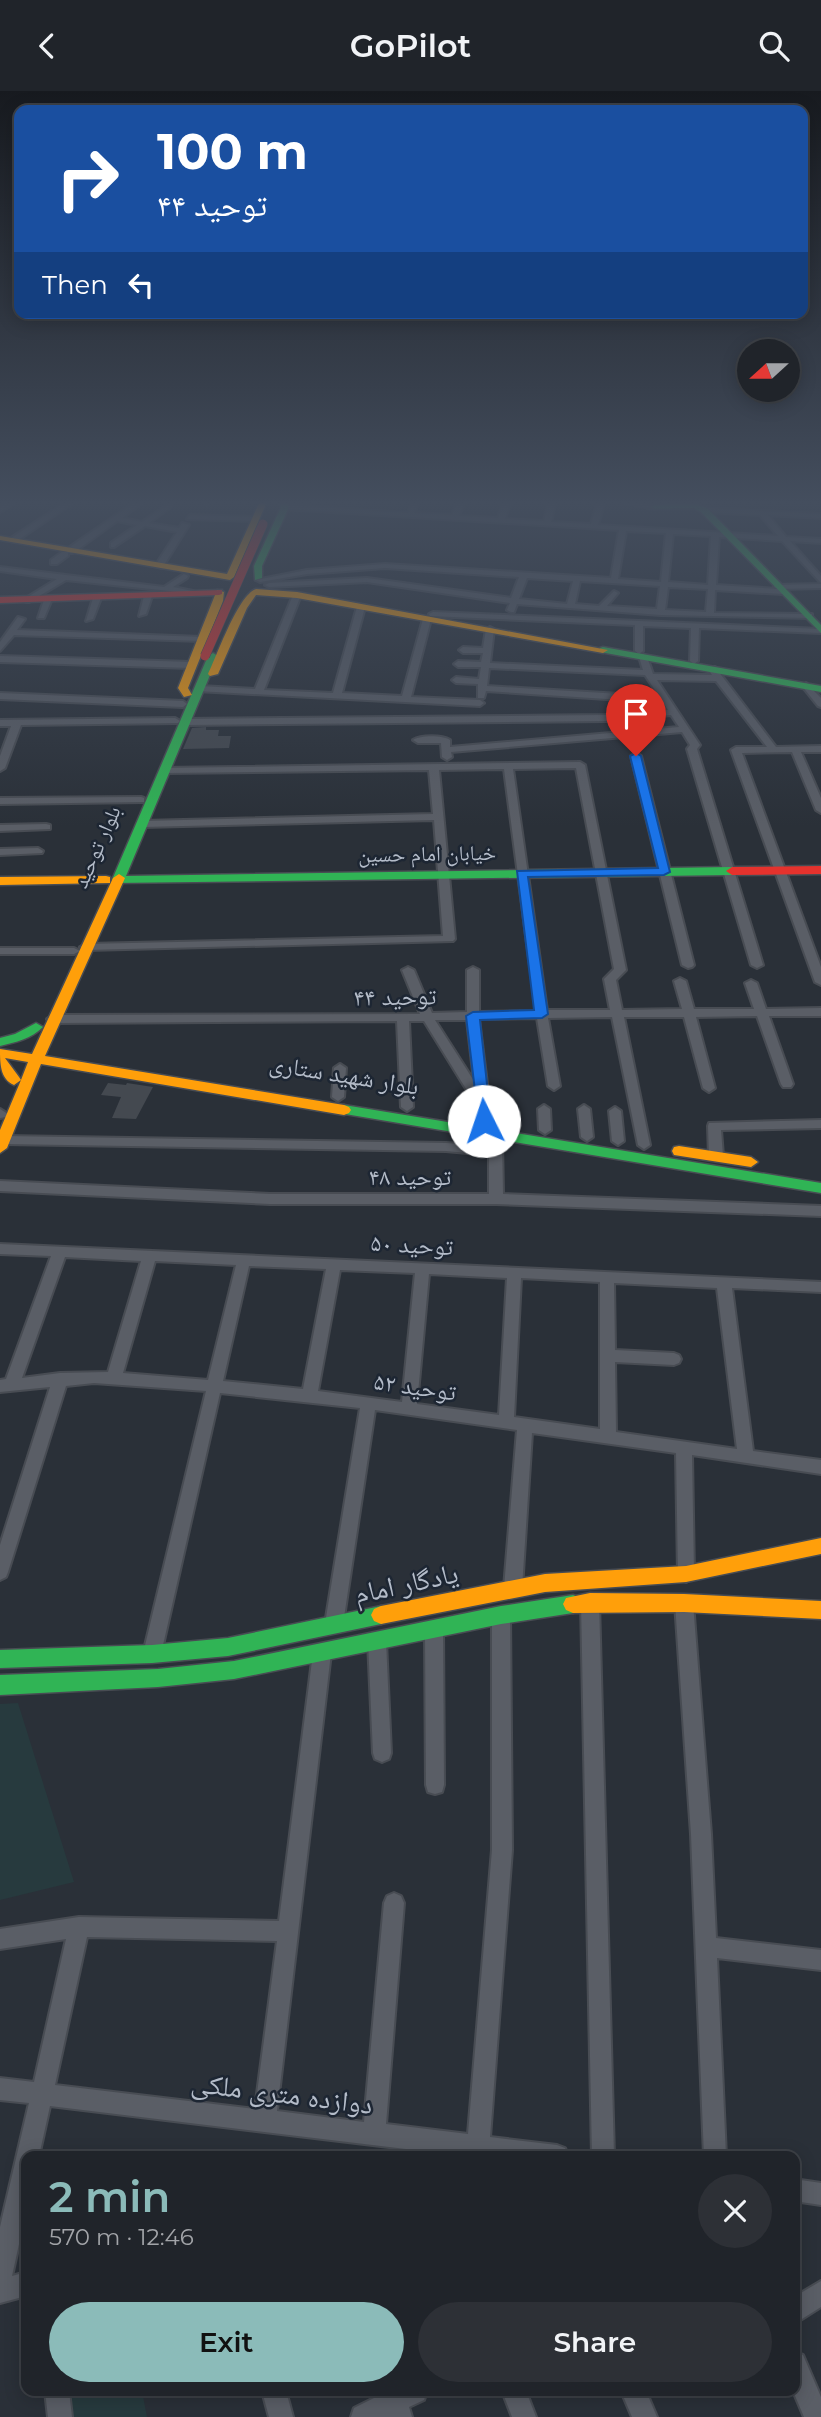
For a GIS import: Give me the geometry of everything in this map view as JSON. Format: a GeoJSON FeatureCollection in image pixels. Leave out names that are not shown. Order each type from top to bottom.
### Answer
{"type":"FeatureCollection","features":[{"type":"Feature","properties":{"kind":"main road","name":"بلوار توحید"},"geometry":{"type":"LineString","coordinates":[[195,694],[183,688],[213,609]]}},
{"type":"Feature","properties":{"kind":"main road"},"geometry":{"type":"LineString","coordinates":[[195,694],[228,609]]}},
{"type":"Feature","properties":{"kind":"main road","name":"بلوار توحید"},"geometry":{"type":"LineString","coordinates":[[112,880],[141,800],[180,722],[243,609]]}},
{"type":"Feature","properties":{"kind":"main road"},"geometry":{"type":"LineString","coordinates":[[372,609],[491,623],[645,664],[816,686]]}},
{"type":"Feature","properties":{"kind":"main road"},"geometry":{"type":"LineString","coordinates":[[391,609],[430,616]]}},
{"type":"Feature","properties":{"kind":"main road"},"geometry":{"type":"LineString","coordinates":[[811,613],[821,631]]}},
{"type":"Feature","properties":{"kind":"main road"},"geometry":{"type":"LineString","coordinates":[[645,664],[694,661],[816,686]]}},
{"type":"Feature","properties":{"kind":"main road","name":"بلوار توحید"},"geometry":{"type":"LineString","coordinates":[[2,1144],[31,1053],[112,880],[142,824],[180,722]]}},
{"type":"Feature","properties":{"kind":"main road","name":"خیابان امام حسین"},"geometry":{"type":"LineString","coordinates":[[0,881],[821,870]]}},
{"type":"Feature","properties":{"kind":"main road"},"geometry":{"type":"LineString","coordinates":[[0,1042],[20,1037],[46,1025],[54,1042],[71,1053]]}},
{"type":"Feature","properties":{"kind":"main road"},"geometry":{"type":"LineString","coordinates":[[0,1042],[31,1053]]}},
{"type":"Feature","properties":{"kind":"main road"},"geometry":{"type":"LineString","coordinates":[[0,1053],[31,1053]]}},
{"type":"Feature","properties":{"kind":"main road","name":"بلوار شهید ستاری"},"geometry":{"type":"LineString","coordinates":[[31,1053],[71,1053],[480,1120],[496,1143],[821,1188]]}},
{"type":"Feature","properties":{"kind":"main road","name":"بلوار شهید ستاری"},"geometry":{"type":"LineString","coordinates":[[31,1053],[83,1067],[480,1120],[821,1174]]}},
{"type":"Feature","properties":{"kind":"main road"},"geometry":{"type":"LineString","coordinates":[[0,1061],[21,1082],[83,1067]]}},
{"type":"Feature","properties":{"kind":"main road","name":"بلوار توحید"},"geometry":{"type":"LineString","coordinates":[[1,1115],[21,1082]]}},
{"type":"Feature","properties":{"kind":"main road","name":"یادگار امام"},"geometry":{"type":"LineString","coordinates":[[0,1659],[152,1654],[228,1647],[513,1588],[545,1583],[686,1574],[821,1546]]}},
{"type":"Feature","properties":{"kind":"main road","name":"یادگار امام"},"geometry":{"type":"LineString","coordinates":[[0,1685],[204,1675],[501,1615],[590,1602],[684,1603],[821,1610]]}},
{"type":"Feature","properties":{"kind":"street"},"geometry":{"type":"LineString","coordinates":[[41,616],[44,609]]}},
{"type":"Feature","properties":{"kind":"street"},"geometry":{"type":"LineString","coordinates":[[89,619],[93,609]]}},
{"type":"Feature","properties":{"kind":"street"},"geometry":{"type":"LineString","coordinates":[[142,614],[144,609]]}},
{"type":"Feature","properties":{"kind":"street"},"geometry":{"type":"LineString","coordinates":[[258,693],[266,609]]}},
{"type":"Feature","properties":{"kind":"street"},"geometry":{"type":"LineString","coordinates":[[337,696],[360,609]]}},
{"type":"Feature","properties":{"kind":"street"},"geometry":{"type":"LineString","coordinates":[[508,616],[511,609]]}},
{"type":"Feature","properties":{"kind":"street"},"geometry":{"type":"LineString","coordinates":[[608,609],[710,615],[811,613]]}},
{"type":"Feature","properties":{"kind":"street"},"geometry":{"type":"LineString","coordinates":[[661,609],[661,613]]}},
{"type":"Feature","properties":{"kind":"street"},"geometry":{"type":"LineString","coordinates":[[710,609],[710,615]]}},
{"type":"Feature","properties":{"kind":"street"},"geometry":{"type":"LineString","coordinates":[[756,616],[757,609]]}},
{"type":"Feature","properties":{"kind":"street"},"geometry":{"type":"LineString","coordinates":[[406,699],[430,616]]}},
{"type":"Feature","properties":{"kind":"street"},"geometry":{"type":"LineString","coordinates":[[477,718],[491,623],[508,616],[639,622],[710,637]]}},
{"type":"Feature","properties":{"kind":"street"},"geometry":{"type":"LineString","coordinates":[[0,648],[21,619]]}},
{"type":"Feature","properties":{"kind":"street"},"geometry":{"type":"LineString","coordinates":[[639,622],[645,664],[695,745],[692,749],[757,965]]}},
{"type":"Feature","properties":{"kind":"street"},"geometry":{"type":"LineString","coordinates":[[695,632],[821,631]]}},
{"type":"Feature","properties":{"kind":"street"},"geometry":{"type":"LineString","coordinates":[[11,632],[202,639]]}},
{"type":"Feature","properties":{"kind":"street"},"geometry":{"type":"LineString","coordinates":[[694,661],[695,632]]}},
{"type":"Feature","properties":{"kind":"street"},"geometry":{"type":"LineString","coordinates":[[463,650],[487,651]]}},
{"type":"Feature","properties":{"kind":"street"},"geometry":{"type":"LineString","coordinates":[[1,661],[191,665]]}},
{"type":"Feature","properties":{"kind":"street"},"geometry":{"type":"LineString","coordinates":[[458,664],[645,664]]}},
{"type":"Feature","properties":{"kind":"street"},"geometry":{"type":"LineString","coordinates":[[716,674],[773,749]]}},
{"type":"Feature","properties":{"kind":"street"},"geometry":{"type":"LineString","coordinates":[[456,681],[637,698]]}},
{"type":"Feature","properties":{"kind":"street"},"geometry":{"type":"LineString","coordinates":[[816,686],[821,704]]}},
{"type":"Feature","properties":{"kind":"street"},"geometry":{"type":"LineString","coordinates":[[0,696],[258,693],[480,703]]}},
{"type":"Feature","properties":{"kind":"street"},"geometry":{"type":"LineString","coordinates":[[429,700],[419,740],[446,745],[685,729]]}},
{"type":"Feature","properties":{"kind":"street"},"geometry":{"type":"LineString","coordinates":[[0,723],[425,719],[674,712]]}},
{"type":"Feature","properties":{"kind":"street"},"geometry":{"type":"LineString","coordinates":[[605,715],[618,735]]}},
{"type":"Feature","properties":{"kind":"street"},"geometry":{"type":"LineString","coordinates":[[0,768],[17,723]]}},
{"type":"Feature","properties":{"kind":"street"},"geometry":{"type":"LineString","coordinates":[[446,745],[446,767]]}},
{"type":"Feature","properties":{"kind":"street"},"geometry":{"type":"LineString","coordinates":[[795,748],[821,810]]}},
{"type":"Feature","properties":{"kind":"street"},"geometry":{"type":"LineString","coordinates":[[821,749],[736,750],[821,982]]}},
{"type":"Feature","properties":{"kind":"street"},"geometry":{"type":"LineString","coordinates":[[636,756],[688,965]]}},
{"type":"Feature","properties":{"kind":"street"},"geometry":{"type":"LineString","coordinates":[[164,770],[580,765],[620,970],[610,979],[644,1145]]}},
{"type":"Feature","properties":{"kind":"street"},"geometry":{"type":"LineString","coordinates":[[508,766],[554,1086]]}},
{"type":"Feature","properties":{"kind":"street"},"geometry":{"type":"LineString","coordinates":[[0,951],[449,939],[434,767]]}},
{"type":"Feature","properties":{"kind":"street"},"geometry":{"type":"LineString","coordinates":[[0,801],[141,800]]}},
{"type":"Feature","properties":{"kind":"street"},"geometry":{"type":"LineString","coordinates":[[142,824],[437,817]]}},
{"type":"Feature","properties":{"kind":"street"},"geometry":{"type":"LineString","coordinates":[[0,828],[46,827]]}},
{"type":"Feature","properties":{"kind":"street"},"geometry":{"type":"LineString","coordinates":[[0,852],[38,851]]}},
{"type":"Feature","properties":{"kind":"street"},"geometry":{"type":"LineString","coordinates":[[408,969],[428,1018],[480,1120]]}},
{"type":"Feature","properties":{"kind":"street"},"geometry":{"type":"LineString","coordinates":[[446,1147],[465,1140],[480,1120],[473,1016],[473,970]]}},
{"type":"Feature","properties":{"kind":"street"},"geometry":{"type":"LineString","coordinates":[[680,981],[709,1088]]}},
{"type":"Feature","properties":{"kind":"street"},"geometry":{"type":"LineString","coordinates":[[751,983],[787,1084]]}},
{"type":"Feature","properties":{"kind":"street","name":"توحید ۴۴"},"geometry":{"type":"LineString","coordinates":[[46,1025],[542,1014],[821,1012]]}},
{"type":"Feature","properties":{"kind":"street"},"geometry":{"type":"LineString","coordinates":[[403,1018],[407,1107]]}},
{"type":"Feature","properties":{"kind":"street"},"geometry":{"type":"LineString","coordinates":[[338,1097],[340,1068]]}},
{"type":"Feature","properties":{"kind":"street"},"geometry":{"type":"LineString","coordinates":[[544,1109],[545,1130]]}},
{"type":"Feature","properties":{"kind":"street"},"geometry":{"type":"LineString","coordinates":[[584,1109],[587,1137]]}},
{"type":"Feature","properties":{"kind":"street"},"geometry":{"type":"LineString","coordinates":[[615,1111],[618,1141]]}},
{"type":"Feature","properties":{"kind":"street"},"geometry":{"type":"LineString","coordinates":[[716,1156],[714,1126],[821,1124]]}},
{"type":"Feature","properties":{"kind":"street"},"geometry":{"type":"LineString","coordinates":[[2,1144],[446,1147],[496,1143],[496,1199]]}},
{"type":"Feature","properties":{"kind":"street","name":"توحید ۴۸"},"geometry":{"type":"LineString","coordinates":[[0,1186],[270,1199],[496,1199],[821,1211]]}},
{"type":"Feature","properties":{"kind":"street","name":"توحید ۵۰"},"geometry":{"type":"LineString","coordinates":[[0,1249],[821,1288]]}},
{"type":"Feature","properties":{"kind":"street"},"geometry":{"type":"LineString","coordinates":[[6,1385],[60,1251]]}},
{"type":"Feature","properties":{"kind":"street"},"geometry":{"type":"LineString","coordinates":[[114,1378],[150,1255]]}},
{"type":"Feature","properties":{"kind":"street"},"geometry":{"type":"LineString","coordinates":[[152,1654],[212,1386],[244,1259]]}},
{"type":"Feature","properties":{"kind":"street"},"geometry":{"type":"LineString","coordinates":[[309,1396],[334,1263]]}},
{"type":"Feature","properties":{"kind":"street"},"geometry":{"type":"LineString","coordinates":[[409,1410],[423,1268]]}},
{"type":"Feature","properties":{"kind":"street"},"geometry":{"type":"LineString","coordinates":[[506,1423],[514,1273]]}},
{"type":"Feature","properties":{"kind":"street"},"geometry":{"type":"LineString","coordinates":[[607,1277],[608,1438]]}},
{"type":"Feature","properties":{"kind":"street"},"geometry":{"type":"LineString","coordinates":[[724,1284],[746,1456]]}},
{"type":"Feature","properties":{"kind":"street"},"geometry":{"type":"LineString","coordinates":[[608,1356],[674,1359]]}},
{"type":"Feature","properties":{"kind":"street","name":"توحید ۵۲"},"geometry":{"type":"LineString","coordinates":[[6,1385],[60,1379],[114,1378],[212,1386],[309,1396],[821,1467]]}},
{"type":"Feature","properties":{"kind":"street"},"geometry":{"type":"LineString","coordinates":[[0,1572],[60,1379]]}},
{"type":"Feature","properties":{"kind":"street"},"geometry":{"type":"LineString","coordinates":[[334,1625],[368,1404]]}},
{"type":"Feature","properties":{"kind":"street"},"geometry":{"type":"LineString","coordinates":[[513,1588],[525,1426]]}},
{"type":"Feature","properties":{"kind":"street"},"geometry":{"type":"LineString","coordinates":[[684,1448],[686,1574]]}},
{"type":"Feature","properties":{"kind":"street"},"geometry":{"type":"LineString","coordinates":[[590,1602],[603,2151]]}},
{"type":"Feature","properties":{"kind":"street"},"geometry":{"type":"LineString","coordinates":[[684,1603],[701,1834],[715,2151]]}},
{"type":"Feature","properties":{"kind":"street"},"geometry":{"type":"LineString","coordinates":[[479,2151],[502,1850],[501,1615]]}},
{"type":"Feature","properties":{"kind":"street"},"geometry":{"type":"LineString","coordinates":[[434,1629],[435,1785]]}},
{"type":"Feature","properties":{"kind":"street"},"geometry":{"type":"LineString","coordinates":[[377,1641],[382,1753]]}},
{"type":"Feature","properties":{"kind":"street"},"geometry":{"type":"LineString","coordinates":[[265,2120],[322,1653]]}},
{"type":"Feature","properties":{"kind":"street"},"geometry":{"type":"LineString","coordinates":[[374,2133],[394,1903]]}},
{"type":"Feature","properties":{"kind":"street"},"geometry":{"type":"LineString","coordinates":[[0,1939],[79,1927],[289,1931]]}},
{"type":"Feature","properties":{"kind":"street"},"geometry":{"type":"LineString","coordinates":[[29,2151],[79,1927]]}},
{"type":"Feature","properties":{"kind":"street"},"geometry":{"type":"LineString","coordinates":[[706,1947],[821,1960]]}},
{"type":"Feature","properties":{"kind":"street","name":"دوازده متری ملکی"},"geometry":{"type":"LineString","coordinates":[[0,2089],[374,2133],[479,2151]]}},
{"type":"Feature","properties":{"kind":"street"},"geometry":{"type":"LineString","coordinates":[[0,2279],[21,2184]]}},
{"type":"Feature","properties":{"kind":"street"},"geometry":{"type":"LineString","coordinates":[[800,2191],[821,2194]]}},
{"type":"Feature","properties":{"kind":"street"},"geometry":{"type":"LineString","coordinates":[[0,2291],[21,2285]]}},
{"type":"Feature","properties":{"kind":"street"},"geometry":{"type":"LineString","coordinates":[[800,2308],[821,2293]]}},
{"type":"Feature","properties":{"kind":"street"},"geometry":{"type":"LineString","coordinates":[[800,2378],[817,2417]]}},
{"type":"Feature","properties":{"kind":"street"},"geometry":{"type":"LineString","coordinates":[[58,2396],[60,2417]]}},
{"type":"Feature","properties":{"kind":"street"},"geometry":{"type":"LineString","coordinates":[[275,2396],[281,2417]]}},
{"type":"Feature","properties":{"kind":"street"},"geometry":{"type":"LineString","coordinates":[[516,2396],[524,2417]]}},
{"type":"Feature","properties":{"kind":"street"},"geometry":{"type":"LineString","coordinates":[[635,2396],[645,2417]]}},
{"type":"Feature","properties":{"kind":"street"},"geometry":{"type":"LineString","coordinates":[[363,2417],[400,2400]]}},
{"type":"Feature","properties":{"kind":"green space"},"geometry":{"type":"Polygon","coordinates":[[[18,1703],[74,1882],[0,1900],[0,1704],[18,1703]]]}},
{"type":"Feature","properties":{"kind":"green space"},"geometry":{"type":"Polygon","coordinates":[[[70,2396],[143,2396],[147,2417],[72,2417],[70,2396]]]}},
{"type":"Feature","properties":{"kind":"building"},"geometry":{"type":"Polygon","coordinates":[[[206,727],[206,730],[219,730],[218,736],[231,736],[229,748],[183,749],[192,728],[206,727]]]}},
{"type":"Feature","properties":{"kind":"building"},"geometry":{"type":"Polygon","coordinates":[[[108,1083],[153,1087],[136,1119],[112,1118],[121,1097],[101,1095],[108,1083]]]}},
{"type":"Feature","properties":{"kind":"traffic: fast"},"geometry":{"type":"LineString","coordinates":[[800,609],[821,630]]}},
{"type":"Feature","properties":{"kind":"traffic: fast"},"geometry":{"type":"LineString","coordinates":[[603,650],[821,689]]}},
{"type":"Feature","properties":{"kind":"traffic: fast"},"geometry":{"type":"LineString","coordinates":[[119,878],[213,656]]}},
{"type":"Feature","properties":{"kind":"traffic: fast"},"geometry":{"type":"LineString","coordinates":[[118,880],[732,871]]}},
{"type":"Feature","properties":{"kind":"traffic: fast"},"geometry":{"type":"LineString","coordinates":[[0,1042],[20,1037],[36,1027]]}},
{"type":"Feature","properties":{"kind":"traffic: fast"},"geometry":{"type":"LineString","coordinates":[[344,1110],[821,1188]]}},
{"type":"Feature","properties":{"kind":"traffic: fast"},"geometry":{"type":"LineString","coordinates":[[0,1685],[158,1678],[234,1670],[501,1615],[573,1604]]}},
{"type":"Feature","properties":{"kind":"traffic: fast"},"geometry":{"type":"LineString","coordinates":[[0,1659],[152,1654],[228,1647],[381,1615]]}},
{"type":"Feature","properties":{"kind":"traffic: slow"},"geometry":{"type":"LineString","coordinates":[[187,695],[183,688],[216,609]]}},
{"type":"Feature","properties":{"kind":"traffic: slow"},"geometry":{"type":"LineString","coordinates":[[213,674],[243,609]]}},
{"type":"Feature","properties":{"kind":"traffic: slow"},"geometry":{"type":"LineString","coordinates":[[372,609],[603,650]]}},
{"type":"Feature","properties":{"kind":"traffic: slow"},"geometry":{"type":"LineString","coordinates":[[0,1148],[36,1060],[119,878]]}},
{"type":"Feature","properties":{"kind":"traffic: slow"},"geometry":{"type":"LineString","coordinates":[[0,881],[106,880]]}},
{"type":"Feature","properties":{"kind":"traffic: slow"},"geometry":{"type":"LineString","coordinates":[[0,1053],[344,1110]]}},
{"type":"Feature","properties":{"kind":"traffic: slow"},"geometry":{"type":"LineString","coordinates":[[0,1061],[14,1080]]}},
{"type":"Feature","properties":{"kind":"traffic: slow"},"geometry":{"type":"LineString","coordinates":[[679,1151],[751,1162]]}},
{"type":"Feature","properties":{"kind":"traffic: slow"},"geometry":{"type":"LineString","coordinates":[[381,1615],[545,1583],[686,1574],[821,1546]]}},
{"type":"Feature","properties":{"kind":"traffic: slow"},"geometry":{"type":"LineString","coordinates":[[573,1604],[684,1603],[821,1610]]}},
{"type":"Feature","properties":{"kind":"traffic: jam"},"geometry":{"type":"LineString","coordinates":[[205,656],[226,609]]}},
{"type":"Feature","properties":{"kind":"traffic: jam"},"geometry":{"type":"LineString","coordinates":[[732,871],[821,870]]}},
{"type":"Feature","properties":{"kind":"route"},"geometry":{"type":"LineString","coordinates":[[484,1121],[473,1016],[542,1014],[522,873],[664,872],[636,756]]}}]}
